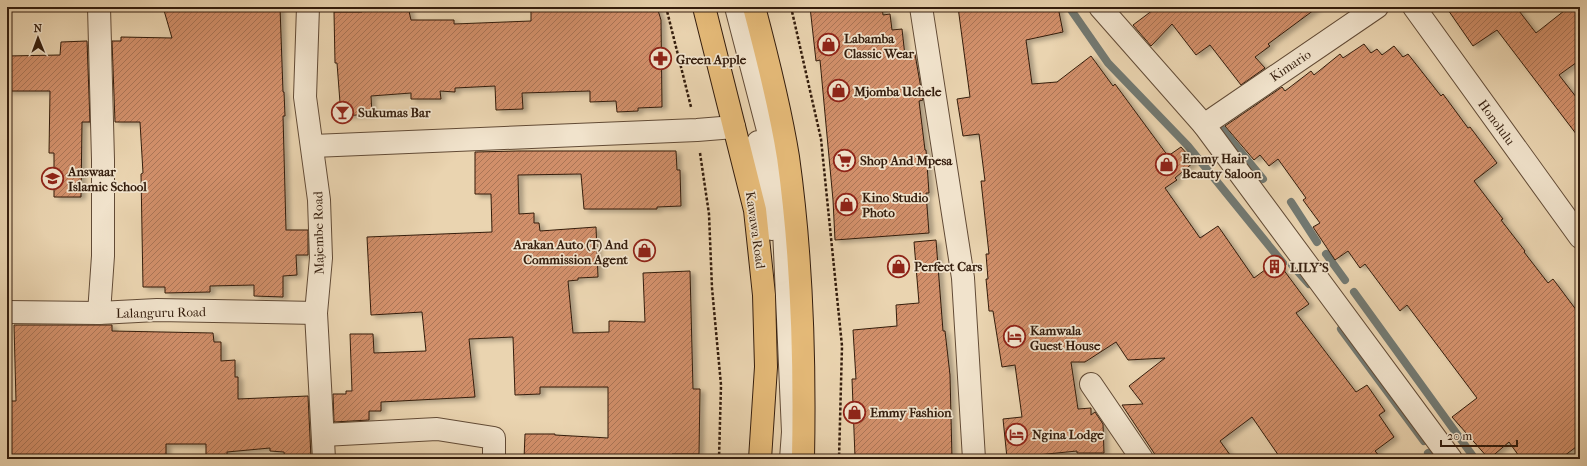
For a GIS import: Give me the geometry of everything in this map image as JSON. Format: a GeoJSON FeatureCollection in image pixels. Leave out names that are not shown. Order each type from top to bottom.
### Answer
{"type":"FeatureCollection","features":[{"type":"Feature","properties":{"kind":"main road","name":"Kawawa Road"},"geometry":{"type":"LineString","coordinates":[[704,7],[755,210],[764,295],[766,367],[760,459]]}},
{"type":"Feature","properties":{"kind":"main road"},"geometry":{"type":"LineString","coordinates":[[754,7],[775,91],[788,156],[798,240],[802,335],[803,459]]}},
{"type":"Feature","properties":{"kind":"street"},"geometry":{"type":"LineString","coordinates":[[99,7],[103,160],[103,256],[99,313]]}},
{"type":"Feature","properties":{"kind":"street","name":"Majembe Road"},"geometry":{"type":"LineString","coordinates":[[308,7],[305,97],[319,200],[321,232],[321,258],[316,312],[324,459]]}},
{"type":"Feature","properties":{"kind":"street","name":"Kawawa Road"},"geometry":{"type":"LineString","coordinates":[[725,7],[758,145],[775,247],[778,459]]}},
{"type":"Feature","properties":{"kind":"street","name":"Kawawa Road"},"geometry":{"type":"LineString","coordinates":[[736,7],[782,184],[793,432],[791,459]]}},
{"type":"Feature","properties":{"kind":"street"},"geometry":{"type":"LineString","coordinates":[[921,7],[963,278],[974,459]]}},
{"type":"Feature","properties":{"kind":"street"},"geometry":{"type":"LineString","coordinates":[[1100,7],[1204,125],[1451,459]]}},
{"type":"Feature","properties":{"kind":"street","name":"Kimario"},"geometry":{"type":"LineString","coordinates":[[1204,125],[1377,7]]}},
{"type":"Feature","properties":{"kind":"street","name":"Honolulu"},"geometry":{"type":"LineString","coordinates":[[1414,7],[1580,237]]}},
{"type":"Feature","properties":{"kind":"street"},"geometry":{"type":"LineString","coordinates":[[312,146],[697,130],[734,127]]}},
{"type":"Feature","properties":{"kind":"street","name":"Lalanguru Road"},"geometry":{"type":"LineString","coordinates":[[7,312],[99,313],[157,310],[316,312]]}},
{"type":"Feature","properties":{"kind":"street"},"geometry":{"type":"LineString","coordinates":[[1092,384],[1142,459]]}},
{"type":"Feature","properties":{"kind":"street"},"geometry":{"type":"LineString","coordinates":[[323,435],[437,429],[494,438],[494,459]]}},
{"type":"Feature","properties":{"kind":"path"},"geometry":{"type":"LineString","coordinates":[[666,7],[697,130],[709,214],[712,288],[721,385],[719,459]]}},
{"type":"Feature","properties":{"kind":"path"},"geometry":{"type":"LineString","coordinates":[[791,7],[821,139],[842,346],[839,459]]}},
{"type":"Feature","properties":{"kind":"building"},"geometry":{"type":"Polygon","coordinates":[[[163,7],[280,7],[285,116],[283,116],[286,230],[308,230],[308,255],[296,255],[297,275],[283,276],[283,297],[254,296],[254,285],[210,286],[210,292],[165,293],[165,287],[143,287],[141,174],[143,173],[140,122],[115,122],[112,41],[121,41],[121,37],[172,38],[163,7]]]}},
{"type":"Feature","properties":{"kind":"building"},"geometry":{"type":"Polygon","coordinates":[[[361,7],[408,7],[411,20],[454,20],[454,24],[531,21],[531,7],[657,7],[661,20],[662,107],[638,108],[638,111],[617,112],[616,101],[590,102],[590,91],[522,93],[523,109],[496,110],[495,86],[455,88],[455,92],[440,91],[441,99],[411,99],[411,93],[371,96],[372,114],[341,116],[337,63],[335,63],[334,12],[362,12],[361,7]]]}},
{"type":"Feature","properties":{"kind":"building"},"geometry":{"type":"Polygon","coordinates":[[[810,7],[882,7],[883,15],[890,14],[892,30],[902,29],[905,56],[915,54],[923,100],[919,101],[926,150],[929,193],[926,193],[929,233],[835,240],[833,200],[820,60],[816,61],[810,7]]]}},
{"type":"Feature","properties":{"kind":"building"},"geometry":{"type":"Polygon","coordinates":[[[958,7],[1058,7],[1063,32],[1026,40],[1032,84],[1057,82],[1091,56],[1113,86],[1115,84],[1168,156],[1181,147],[1194,162],[1175,178],[1177,180],[1165,188],[1200,238],[1218,226],[1254,278],[1277,261],[1309,304],[1296,313],[1356,392],[1367,385],[1385,411],[1379,415],[1394,437],[1375,451],[1382,459],[1281,459],[1252,417],[1220,441],[1233,459],[1158,459],[1122,405],[1143,404],[1129,386],[1165,358],[1128,360],[1116,342],[1085,362],[1071,362],[1078,409],[1091,408],[1091,415],[1095,412],[1103,424],[1104,453],[1077,453],[1077,451],[1007,458],[1003,419],[1022,417],[1015,365],[1002,367],[993,311],[989,311],[986,279],[988,279],[986,254],[989,254],[981,181],[985,181],[979,134],[963,136],[957,99],[970,97],[958,7]]]}},
{"type":"Feature","properties":{"kind":"building"},"geometry":{"type":"Polygon","coordinates":[[[1157,7],[1318,7],[1268,44],[1270,46],[1255,57],[1265,68],[1241,85],[1210,45],[1196,55],[1172,24],[1151,46],[1133,25],[1157,7]]]}},
{"type":"Feature","properties":{"kind":"building"},"geometry":{"type":"Polygon","coordinates":[[[1446,7],[1516,7],[1536,33],[1569,7],[1580,7],[1580,60],[1559,75],[1580,102],[1580,139],[1497,30],[1473,46],[1446,7]]]}},
{"type":"Feature","properties":{"kind":"building"},"geometry":{"type":"Polygon","coordinates":[[[87,41],[90,122],[82,122],[81,197],[54,197],[54,153],[49,153],[50,91],[7,91],[7,56],[60,55],[61,42],[87,41]]]}},
{"type":"Feature","properties":{"kind":"building"},"geometry":{"type":"Polygon","coordinates":[[[1364,44],[1371,53],[1377,49],[1382,55],[1394,46],[1403,57],[1408,54],[1441,96],[1443,94],[1468,128],[1470,127],[1497,163],[1474,181],[1503,219],[1501,220],[1525,251],[1524,252],[1548,283],[1553,279],[1580,315],[1580,444],[1560,459],[1521,459],[1509,442],[1489,459],[1452,417],[1477,398],[1407,305],[1400,311],[1365,264],[1360,268],[1348,251],[1335,260],[1313,227],[1320,223],[1303,200],[1306,198],[1278,159],[1269,166],[1260,155],[1254,160],[1225,126],[1282,87],[1285,91],[1311,71],[1314,75],[1340,54],[1343,58],[1364,44]]]}},
{"type":"Feature","properties":{"kind":"building"},"geometry":{"type":"Polygon","coordinates":[[[676,151],[677,170],[680,170],[681,206],[657,207],[657,209],[584,209],[581,174],[518,175],[519,214],[534,213],[534,223],[539,223],[540,231],[596,227],[598,277],[578,278],[578,280],[568,281],[573,333],[609,332],[609,321],[645,322],[643,273],[690,271],[693,389],[700,389],[699,454],[672,454],[671,459],[524,459],[525,434],[555,434],[608,438],[608,387],[540,387],[540,394],[515,395],[513,337],[469,339],[475,397],[381,402],[381,411],[369,411],[369,420],[334,422],[333,394],[346,394],[346,391],[352,391],[350,334],[373,334],[374,353],[426,351],[422,312],[371,315],[367,237],[492,232],[491,194],[475,194],[475,152],[676,151]]]}},
{"type":"Feature","properties":{"kind":"building"},"geometry":{"type":"Polygon","coordinates":[[[936,240],[943,331],[945,331],[950,375],[952,459],[861,459],[861,456],[855,457],[852,379],[856,379],[853,330],[897,326],[896,305],[919,303],[914,242],[936,240]]]}},
{"type":"Feature","properties":{"kind":"building"},"geometry":{"type":"Polygon","coordinates":[[[14,325],[112,325],[112,331],[213,333],[214,342],[221,342],[221,361],[235,360],[235,377],[238,377],[238,399],[308,396],[311,458],[285,459],[284,452],[270,451],[270,448],[227,452],[227,459],[206,459],[206,444],[166,444],[166,459],[7,459],[7,401],[16,401],[14,325]]]}},
{"type":"Feature","properties":{"kind":"waterway"},"geometry":{"type":"LineString","coordinates":[[1069,7],[1108,63],[1188,146],[1283,263]]}},
{"type":"Feature","properties":{"kind":"waterway"},"geometry":{"type":"LineString","coordinates":[[1217,123],[1263,179]]}},
{"type":"Feature","properties":{"kind":"waterway"},"geometry":{"type":"LineString","coordinates":[[1291,202],[1317,242]]}},
{"type":"Feature","properties":{"kind":"waterway"},"geometry":{"type":"LineString","coordinates":[[1326,254],[1345,280]]}},
{"type":"Feature","properties":{"kind":"waterway"},"geometry":{"type":"LineString","coordinates":[[1292,265],[1309,284]]}},
{"type":"Feature","properties":{"kind":"waterway"},"geometry":{"type":"LineString","coordinates":[[1354,292],[1475,459]]}},
{"type":"Feature","properties":{"kind":"waterway"},"geometry":{"type":"LineString","coordinates":[[1341,329],[1424,441]]}},
{"type":"Feature","properties":{"kind":"waterway"},"geometry":{"type":"LineString","coordinates":[[1428,453],[1432,459]]}},
{"type":"Feature","properties":{"kind":"place","name":"Labamba Classic Wear"},"geometry":{"type":"Point","coordinates":[829,45]}},
{"type":"Feature","properties":{"kind":"place","name":"Green Apple"},"geometry":{"type":"Point","coordinates":[660,59]}},
{"type":"Feature","properties":{"kind":"place","name":"Mjomba Uchele"},"geometry":{"type":"Point","coordinates":[838,91]}},
{"type":"Feature","properties":{"kind":"place","name":"Sukumas Bar"},"geometry":{"type":"Point","coordinates":[343,112]}},
{"type":"Feature","properties":{"kind":"place","name":"Shop And Mpesa"},"geometry":{"type":"Point","coordinates":[844,160]}},
{"type":"Feature","properties":{"kind":"place","name":"Emmy Hair Beauty Saloon"},"geometry":{"type":"Point","coordinates":[1166,165]}},
{"type":"Feature","properties":{"kind":"place","name":"Answaar Islamic School"},"geometry":{"type":"Point","coordinates":[53,178]}},
{"type":"Feature","properties":{"kind":"place","name":"Kino Studio Photo"},"geometry":{"type":"Point","coordinates":[846,204]}},
{"type":"Feature","properties":{"kind":"place","name":"Arakan Auto (T) And Commission Agent"},"geometry":{"type":"Point","coordinates":[644,251]}},
{"type":"Feature","properties":{"kind":"place","name":"Perfect Cars"},"geometry":{"type":"Point","coordinates":[899,266]}},
{"type":"Feature","properties":{"kind":"place","name":"LILY'S"},"geometry":{"type":"Point","coordinates":[1274,267]}},
{"type":"Feature","properties":{"kind":"place","name":"Kamwala Guest House"},"geometry":{"type":"Point","coordinates":[1014,337]}},
{"type":"Feature","properties":{"kind":"place","name":"Emmy Fashion"},"geometry":{"type":"Point","coordinates":[855,412]}},
{"type":"Feature","properties":{"kind":"place","name":"Ngina Lodge"},"geometry":{"type":"Point","coordinates":[1016,434]}}]}
